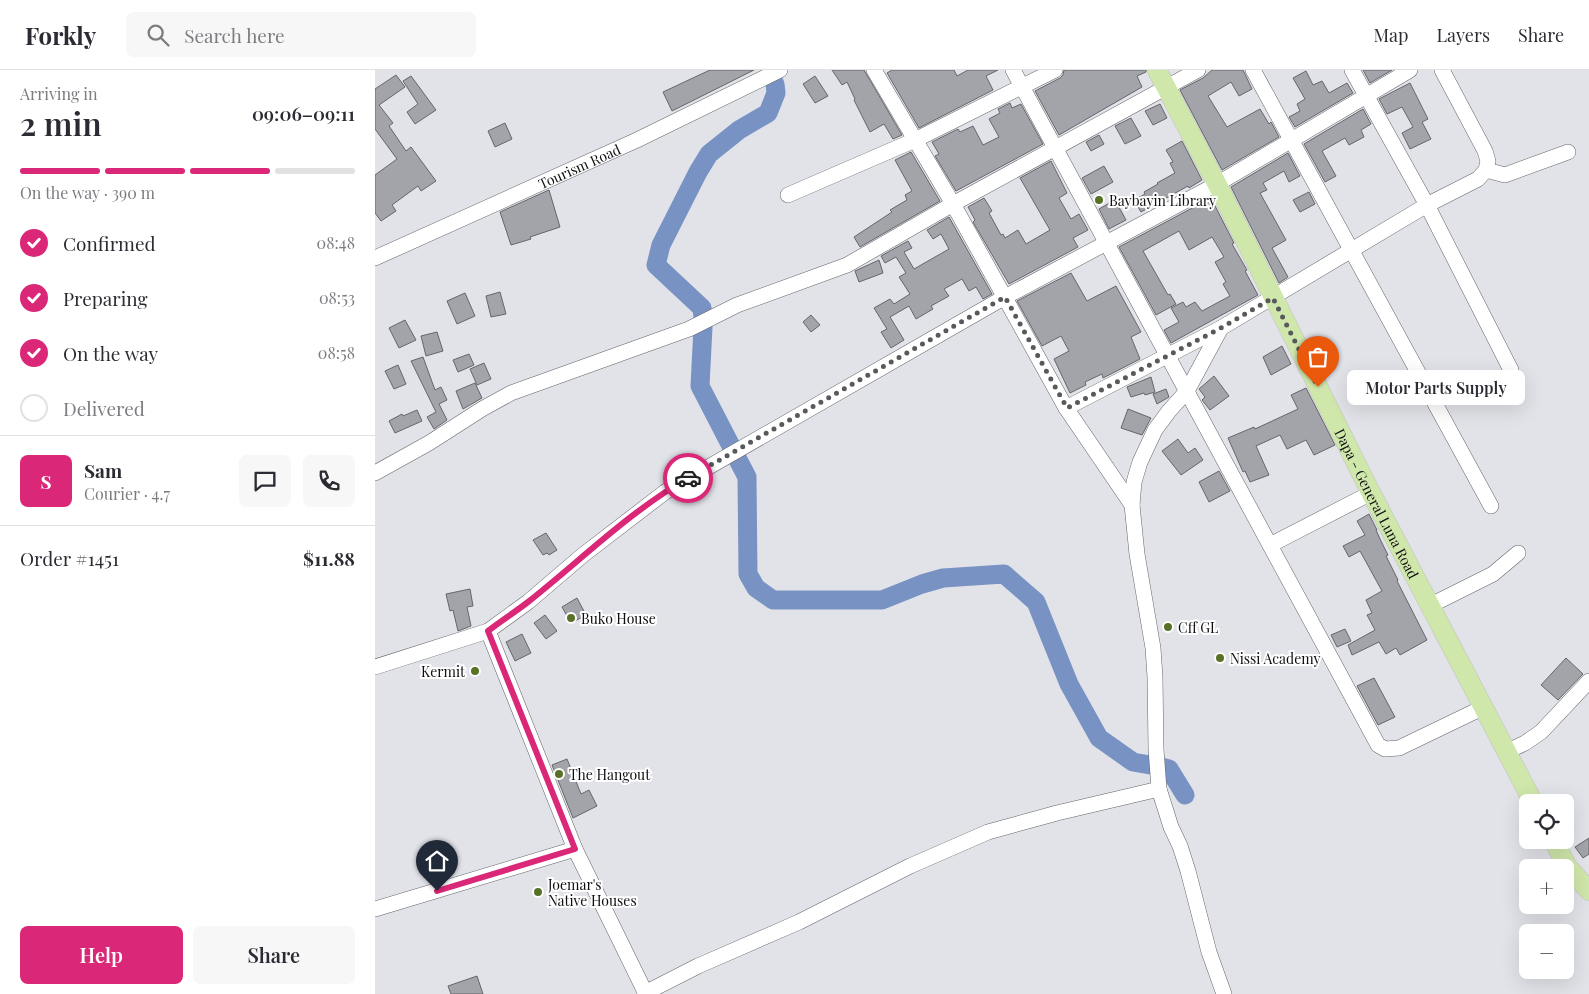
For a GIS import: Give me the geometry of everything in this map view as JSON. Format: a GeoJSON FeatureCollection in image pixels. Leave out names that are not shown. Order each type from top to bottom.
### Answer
{"type":"FeatureCollection","features":[{"type":"Feature","properties":{"kind":"main road","name":"Dapa - General Luna Road"},"geometry":{"type":"LineString","coordinates":[[1161,78],[1217,184],[1429,606],[1529,794]]}},
{"type":"Feature","properties":{"kind":"main road"},"geometry":{"type":"LineString","coordinates":[[1558,849],[1567,866],[1589,891]]}},
{"type":"Feature","properties":{"kind":"street","name":"Tourism Road"},"geometry":{"type":"LineString","coordinates":[[375,258],[637,140],[781,70]]}},
{"type":"Feature","properties":{"kind":"street"},"geometry":{"type":"LineString","coordinates":[[874,70],[953,204],[1067,408],[1132,505]]}},
{"type":"Feature","properties":{"kind":"street"},"geometry":{"type":"LineString","coordinates":[[1013,70],[1378,745],[1385,749],[1399,748],[1482,708]]}},
{"type":"Feature","properties":{"kind":"street"},"geometry":{"type":"LineString","coordinates":[[788,195],[915,140],[1055,70]]}},
{"type":"Feature","properties":{"kind":"street"},"geometry":{"type":"LineString","coordinates":[[375,472],[429,443],[511,393],[689,329],[737,305],[847,265],[1055,148],[1161,78],[1198,70]]}},
{"type":"Feature","properties":{"kind":"street"},"geometry":{"type":"LineString","coordinates":[[1253,70],[1491,506]]}},
{"type":"Feature","properties":{"kind":"street"},"geometry":{"type":"LineString","coordinates":[[1352,70],[1427,205],[1511,370]]}},
{"type":"Feature","properties":{"kind":"street"},"geometry":{"type":"LineString","coordinates":[[375,667],[488,631],[528,602],[583,555],[665,492],[1005,297],[1217,184],[1410,70]]}},
{"type":"Feature","properties":{"kind":"street"},"geometry":{"type":"LineString","coordinates":[[1067,408],[1221,328],[1427,205],[1478,179],[1486,170],[1485,151],[1442,70]]}},
{"type":"Feature","properties":{"kind":"street"},"geometry":{"type":"LineString","coordinates":[[1486,170],[1505,175],[1568,152]]}},
{"type":"Feature","properties":{"kind":"street"},"geometry":{"type":"LineString","coordinates":[[1221,328],[1187,391],[1169,411],[1151,439],[1140,462],[1134,482],[1132,505],[1137,554],[1153,648],[1159,789],[1168,819],[1180,846],[1188,871],[1209,952],[1223,994]]}},
{"type":"Feature","properties":{"kind":"street"},"geometry":{"type":"LineString","coordinates":[[1270,545],[1371,493]]}},
{"type":"Feature","properties":{"kind":"street"},"geometry":{"type":"LineString","coordinates":[[1429,606],[1493,574],[1518,554]]}},
{"type":"Feature","properties":{"kind":"street"},"geometry":{"type":"LineString","coordinates":[[488,631],[575,849],[646,993],[699,966],[799,922],[910,866],[988,832],[1057,813],[1159,789]]}},
{"type":"Feature","properties":{"kind":"street"},"geometry":{"type":"LineString","coordinates":[[1505,752],[1525,743],[1541,732],[1589,681]]}},
{"type":"Feature","properties":{"kind":"street"},"geometry":{"type":"LineString","coordinates":[[375,909],[575,849]]}},
{"type":"Feature","properties":{"kind":"building"},"geometry":{"type":"Polygon","coordinates":[[[710,70],[754,70],[672,111],[663,92],[710,70]]]}},
{"type":"Feature","properties":{"kind":"building"},"geometry":{"type":"Polygon","coordinates":[[[832,70],[864,70],[902,135],[893,139],[884,124],[870,132],[847,82],[842,85],[832,70]]]}},
{"type":"Feature","properties":{"kind":"building"},"geometry":{"type":"Polygon","coordinates":[[[892,70],[954,70],[957,76],[968,70],[998,70],[986,76],[993,90],[919,128],[887,73],[892,70]]]}},
{"type":"Feature","properties":{"kind":"building"},"geometry":{"type":"Polygon","coordinates":[[[1064,70],[1146,70],[1146,72],[1137,76],[1142,87],[1059,135],[1035,91],[1060,78],[1064,70]]]}},
{"type":"Feature","properties":{"kind":"building"},"geometry":{"type":"Polygon","coordinates":[[[1212,70],[1243,70],[1252,89],[1239,96],[1231,82],[1208,96],[1227,127],[1260,109],[1269,124],[1271,122],[1279,137],[1222,170],[1180,90],[1203,78],[1212,70]]]}},
{"type":"Feature","properties":{"kind":"building"},"geometry":{"type":"Polygon","coordinates":[[[1363,70],[1392,70],[1370,83],[1363,70]]]}},
{"type":"Feature","properties":{"kind":"building"},"geometry":{"type":"Polygon","coordinates":[[[1306,71],[1313,85],[1322,81],[1329,93],[1347,83],[1353,93],[1295,127],[1289,117],[1300,111],[1297,104],[1305,99],[1293,78],[1306,71]]]}},
{"type":"Feature","properties":{"kind":"building"},"geometry":{"type":"Polygon","coordinates":[[[396,75],[405,87],[379,105],[393,123],[389,126],[406,151],[411,147],[436,181],[421,191],[418,186],[392,205],[396,211],[381,221],[375,213],[375,175],[397,159],[375,129],[375,89],[396,75]]]}},
{"type":"Feature","properties":{"kind":"building"},"geometry":{"type":"Polygon","coordinates":[[[411,76],[436,110],[415,124],[407,112],[418,104],[403,81],[411,76]]]}},
{"type":"Feature","properties":{"kind":"building"},"geometry":{"type":"Polygon","coordinates":[[[815,76],[828,96],[815,103],[803,84],[815,76]]]}},
{"type":"Feature","properties":{"kind":"building"},"geometry":{"type":"Polygon","coordinates":[[[1410,83],[1428,119],[1422,122],[1431,139],[1410,149],[1402,133],[1413,127],[1402,107],[1387,114],[1379,99],[1410,83]]]}},
{"type":"Feature","properties":{"kind":"building"},"geometry":{"type":"Polygon","coordinates":[[[1010,103],[1012,108],[1021,104],[1043,144],[956,191],[935,156],[939,154],[932,142],[958,129],[960,132],[973,126],[983,145],[999,137],[989,119],[1000,113],[998,109],[1010,103]]]}},
{"type":"Feature","properties":{"kind":"building"},"geometry":{"type":"Polygon","coordinates":[[[1160,104],[1167,118],[1153,125],[1145,111],[1160,104]]]}},
{"type":"Feature","properties":{"kind":"building"},"geometry":{"type":"Polygon","coordinates":[[[1363,109],[1371,124],[1361,130],[1364,137],[1349,145],[1345,138],[1322,151],[1336,176],[1325,182],[1304,144],[1363,109]]]}},
{"type":"Feature","properties":{"kind":"building"},"geometry":{"type":"Polygon","coordinates":[[[1131,118],[1141,136],[1125,144],[1115,126],[1131,118]]]}},
{"type":"Feature","properties":{"kind":"building"},"geometry":{"type":"Polygon","coordinates":[[[505,123],[512,139],[495,147],[488,131],[505,123]]]}},
{"type":"Feature","properties":{"kind":"building"},"geometry":{"type":"Polygon","coordinates":[[[1099,135],[1104,144],[1091,151],[1086,142],[1099,135]]]}},
{"type":"Feature","properties":{"kind":"building"},"geometry":{"type":"Polygon","coordinates":[[[1182,141],[1202,180],[1141,212],[1134,200],[1145,194],[1144,192],[1157,183],[1175,173],[1170,163],[1173,162],[1166,150],[1182,141]]]}},
{"type":"Feature","properties":{"kind":"building"},"geometry":{"type":"Polygon","coordinates":[[[911,152],[940,201],[860,247],[854,237],[892,212],[890,210],[907,200],[905,195],[912,191],[895,160],[911,152]]]}},
{"type":"Feature","properties":{"kind":"building"},"geometry":{"type":"Polygon","coordinates":[[[1288,153],[1300,176],[1289,182],[1284,171],[1263,183],[1267,190],[1260,193],[1286,240],[1272,248],[1288,277],[1279,283],[1231,187],[1288,153]]]}},
{"type":"Feature","properties":{"kind":"building"},"geometry":{"type":"Polygon","coordinates":[[[1051,161],[1067,193],[1059,198],[1071,219],[1079,214],[1088,230],[1073,238],[1078,247],[1009,284],[973,222],[975,220],[968,207],[984,198],[992,211],[989,213],[1001,235],[1003,234],[1005,238],[1018,230],[1026,244],[1050,230],[1020,178],[1051,161]]]}},
{"type":"Feature","properties":{"kind":"building"},"geometry":{"type":"Polygon","coordinates":[[[1104,166],[1113,182],[1091,194],[1082,178],[1104,166]]]}},
{"type":"Feature","properties":{"kind":"building"},"geometry":{"type":"Polygon","coordinates":[[[549,190],[560,227],[511,245],[500,212],[549,190]]]}},
{"type":"Feature","properties":{"kind":"building"},"geometry":{"type":"Polygon","coordinates":[[[1309,192],[1315,204],[1300,212],[1293,200],[1309,192]]]}},
{"type":"Feature","properties":{"kind":"building"},"geometry":{"type":"Polygon","coordinates":[[[1211,198],[1258,295],[1171,343],[1164,330],[1179,322],[1171,308],[1183,302],[1186,307],[1195,302],[1202,311],[1230,296],[1223,284],[1226,282],[1215,262],[1224,257],[1212,237],[1189,250],[1179,231],[1143,251],[1168,295],[1170,294],[1176,304],[1156,315],[1119,247],[1211,198]]]}},
{"type":"Feature","properties":{"kind":"building"},"geometry":{"type":"Polygon","coordinates":[[[1115,200],[1126,220],[1109,229],[1099,209],[1115,200]]]}},
{"type":"Feature","properties":{"kind":"building"},"geometry":{"type":"Polygon","coordinates":[[[949,217],[992,294],[983,299],[976,287],[969,291],[962,279],[944,289],[949,296],[931,306],[933,309],[916,319],[909,306],[890,317],[904,340],[891,348],[881,332],[887,329],[874,308],[890,299],[894,304],[910,294],[899,277],[906,273],[896,257],[885,263],[881,256],[908,241],[912,248],[904,252],[914,269],[949,249],[941,234],[933,239],[927,230],[949,217]]]}},
{"type":"Feature","properties":{"kind":"building"},"geometry":{"type":"Polygon","coordinates":[[[879,260],[883,273],[859,282],[855,271],[879,260]]]}},
{"type":"Feature","properties":{"kind":"building"},"geometry":{"type":"Polygon","coordinates":[[[1071,273],[1087,301],[1116,286],[1141,332],[1131,337],[1140,359],[1103,378],[1102,374],[1085,382],[1086,385],[1070,393],[1054,359],[1069,351],[1061,336],[1042,346],[1017,301],[1071,273]]]}},
{"type":"Feature","properties":{"kind":"building"},"geometry":{"type":"Polygon","coordinates":[[[500,292],[506,314],[491,317],[486,296],[500,292]]]}},
{"type":"Feature","properties":{"kind":"building"},"geometry":{"type":"Polygon","coordinates":[[[465,293],[475,316],[457,324],[447,301],[465,293]]]}},
{"type":"Feature","properties":{"kind":"building"},"geometry":{"type":"Polygon","coordinates":[[[811,315],[820,325],[811,332],[803,322],[811,315]]]}},
{"type":"Feature","properties":{"kind":"building"},"geometry":{"type":"Polygon","coordinates":[[[405,320],[416,340],[399,348],[389,328],[405,320]]]}},
{"type":"Feature","properties":{"kind":"building"},"geometry":{"type":"Polygon","coordinates":[[[437,332],[443,351],[426,356],[421,336],[437,332]]]}},
{"type":"Feature","properties":{"kind":"building"},"geometry":{"type":"Polygon","coordinates":[[[1282,346],[1291,364],[1271,375],[1263,357],[1282,346]]]}},
{"type":"Feature","properties":{"kind":"building"},"geometry":{"type":"Polygon","coordinates":[[[469,354],[474,365],[458,372],[453,360],[469,354]]]}},
{"type":"Feature","properties":{"kind":"building"},"geometry":{"type":"Polygon","coordinates":[[[423,357],[435,390],[441,387],[447,400],[439,404],[447,420],[434,429],[427,417],[436,412],[411,361],[423,357]]]}},
{"type":"Feature","properties":{"kind":"building"},"geometry":{"type":"Polygon","coordinates":[[[484,363],[491,379],[477,385],[470,369],[484,363]]]}},
{"type":"Feature","properties":{"kind":"building"},"geometry":{"type":"Polygon","coordinates":[[[398,365],[406,384],[394,389],[385,371],[398,365]]]}},
{"type":"Feature","properties":{"kind":"building"},"geometry":{"type":"Polygon","coordinates":[[[1214,376],[1229,396],[1210,410],[1202,400],[1205,397],[1199,389],[1214,376]]]}},
{"type":"Feature","properties":{"kind":"building"},"geometry":{"type":"Polygon","coordinates":[[[1151,377],[1155,392],[1131,397],[1127,387],[1151,377]]]}},
{"type":"Feature","properties":{"kind":"building"},"geometry":{"type":"Polygon","coordinates":[[[475,383],[482,398],[463,409],[456,391],[475,383]]]}},
{"type":"Feature","properties":{"kind":"building"},"geometry":{"type":"Polygon","coordinates":[[[1306,388],[1335,445],[1314,455],[1306,440],[1287,449],[1280,435],[1256,446],[1269,475],[1250,482],[1245,471],[1243,472],[1228,438],[1254,427],[1255,429],[1298,409],[1291,395],[1306,388]]]}},
{"type":"Feature","properties":{"kind":"building"},"geometry":{"type":"Polygon","coordinates":[[[1166,389],[1169,397],[1157,404],[1153,394],[1166,389]]]}},
{"type":"Feature","properties":{"kind":"building"},"geometry":{"type":"Polygon","coordinates":[[[1128,409],[1151,418],[1142,435],[1121,428],[1128,409]]]}},
{"type":"Feature","properties":{"kind":"building"},"geometry":{"type":"Polygon","coordinates":[[[417,410],[422,421],[395,433],[389,421],[402,414],[403,416],[417,410]]]}},
{"type":"Feature","properties":{"kind":"building"},"geometry":{"type":"Polygon","coordinates":[[[1178,439],[1188,453],[1195,448],[1203,460],[1181,475],[1162,451],[1178,439]]]}},
{"type":"Feature","properties":{"kind":"building"},"geometry":{"type":"Polygon","coordinates":[[[1219,471],[1230,491],[1209,502],[1199,482],[1219,471]]]}},
{"type":"Feature","properties":{"kind":"building"},"geometry":{"type":"Polygon","coordinates":[[[1369,514],[1388,555],[1386,556],[1397,581],[1427,640],[1400,655],[1396,648],[1386,654],[1379,642],[1352,655],[1348,645],[1375,630],[1367,615],[1372,613],[1366,600],[1382,591],[1360,551],[1349,557],[1343,546],[1365,535],[1357,521],[1369,514]]]}},
{"type":"Feature","properties":{"kind":"building"},"geometry":{"type":"Polygon","coordinates":[[[546,533],[557,550],[549,555],[547,553],[543,555],[533,540],[546,533]]]}},
{"type":"Feature","properties":{"kind":"building"},"geometry":{"type":"Polygon","coordinates":[[[470,589],[473,606],[467,607],[471,626],[458,631],[453,610],[450,611],[446,594],[470,589]]]}},
{"type":"Feature","properties":{"kind":"building"},"geometry":{"type":"Polygon","coordinates":[[[577,598],[586,615],[571,623],[562,607],[577,598]]]}},
{"type":"Feature","properties":{"kind":"building"},"geometry":{"type":"Polygon","coordinates":[[[545,615],[557,631],[546,639],[534,623],[545,615]]]}},
{"type":"Feature","properties":{"kind":"building"},"geometry":{"type":"Polygon","coordinates":[[[1345,629],[1351,641],[1337,647],[1331,635],[1345,629]]]}},
{"type":"Feature","properties":{"kind":"building"},"geometry":{"type":"Polygon","coordinates":[[[522,634],[531,653],[515,661],[506,642],[522,634]]]}},
{"type":"Feature","properties":{"kind":"building"},"geometry":{"type":"Polygon","coordinates":[[[1566,658],[1583,674],[1558,700],[1541,685],[1566,658]]]}},
{"type":"Feature","properties":{"kind":"building"},"geometry":{"type":"Polygon","coordinates":[[[1374,678],[1395,717],[1378,725],[1357,686],[1374,678]]]}},
{"type":"Feature","properties":{"kind":"building"},"geometry":{"type":"Polygon","coordinates":[[[567,759],[581,794],[589,790],[597,806],[573,818],[552,765],[567,759]]]}},
{"type":"Feature","properties":{"kind":"building"},"geometry":{"type":"Polygon","coordinates":[[[1589,838],[1589,854],[1583,858],[1575,847],[1589,838]]]}},
{"type":"Feature","properties":{"kind":"building"},"geometry":{"type":"Polygon","coordinates":[[[477,976],[483,994],[451,994],[448,986],[477,976]]]}},
{"type":"Feature","properties":{"kind":"waterway"},"geometry":{"type":"LineString","coordinates":[[703,317],[702,308],[656,265],[661,245],[709,154],[739,130],[768,113],[776,93],[775,84]]}},
{"type":"Feature","properties":{"kind":"waterway"},"geometry":{"type":"LineString","coordinates":[[703,327],[700,386],[731,446]]}},
{"type":"Feature","properties":{"kind":"waterway"},"geometry":{"type":"LineString","coordinates":[[736,456],[747,477],[748,574],[756,588],[773,600],[882,600],[943,578],[1004,574],[1036,602],[1069,684],[1099,738],[1133,762],[1150,765]]}},
{"type":"Feature","properties":{"kind":"waterway"},"geometry":{"type":"LineString","coordinates":[[1161,767],[1169,769],[1185,795]]}},
{"type":"Feature","properties":{"kind":"way so far"},"geometry":{"type":"LineString","coordinates":[[688,478],[1005,297],[1067,408],[1221,328],[1273,298],[1318,387]]}},
{"type":"Feature","properties":{"kind":"place","name":"Baybayin Library"},"geometry":{"type":"Point","coordinates":[1099,200]}},
{"type":"Feature","properties":{"kind":"place","name":"Motor Parts Supply"},"geometry":{"type":"Point","coordinates":[1318,387]}},
{"type":"Feature","properties":{"kind":"place","name":"Buko House"},"geometry":{"type":"Point","coordinates":[571,618]}},
{"type":"Feature","properties":{"kind":"place","name":"Cff GL"},"geometry":{"type":"Point","coordinates":[1168,627]}},
{"type":"Feature","properties":{"kind":"place","name":"Nissi Academy"},"geometry":{"type":"Point","coordinates":[1220,658]}},
{"type":"Feature","properties":{"kind":"place","name":"Kermit"},"geometry":{"type":"Point","coordinates":[475,671]}},
{"type":"Feature","properties":{"kind":"place","name":"The Hangout"},"geometry":{"type":"Point","coordinates":[559,774]}},
{"type":"Feature","properties":{"kind":"place","name":"Joemar's Native Houses"},"geometry":{"type":"Point","coordinates":[538,892]}},
{"type":"Feature","properties":{"kind":"route"},"geometry":{"type":"LineString","coordinates":[[437,891],[575,849],[488,631],[528,602],[583,555],[665,492],[688,478]]}}]}
